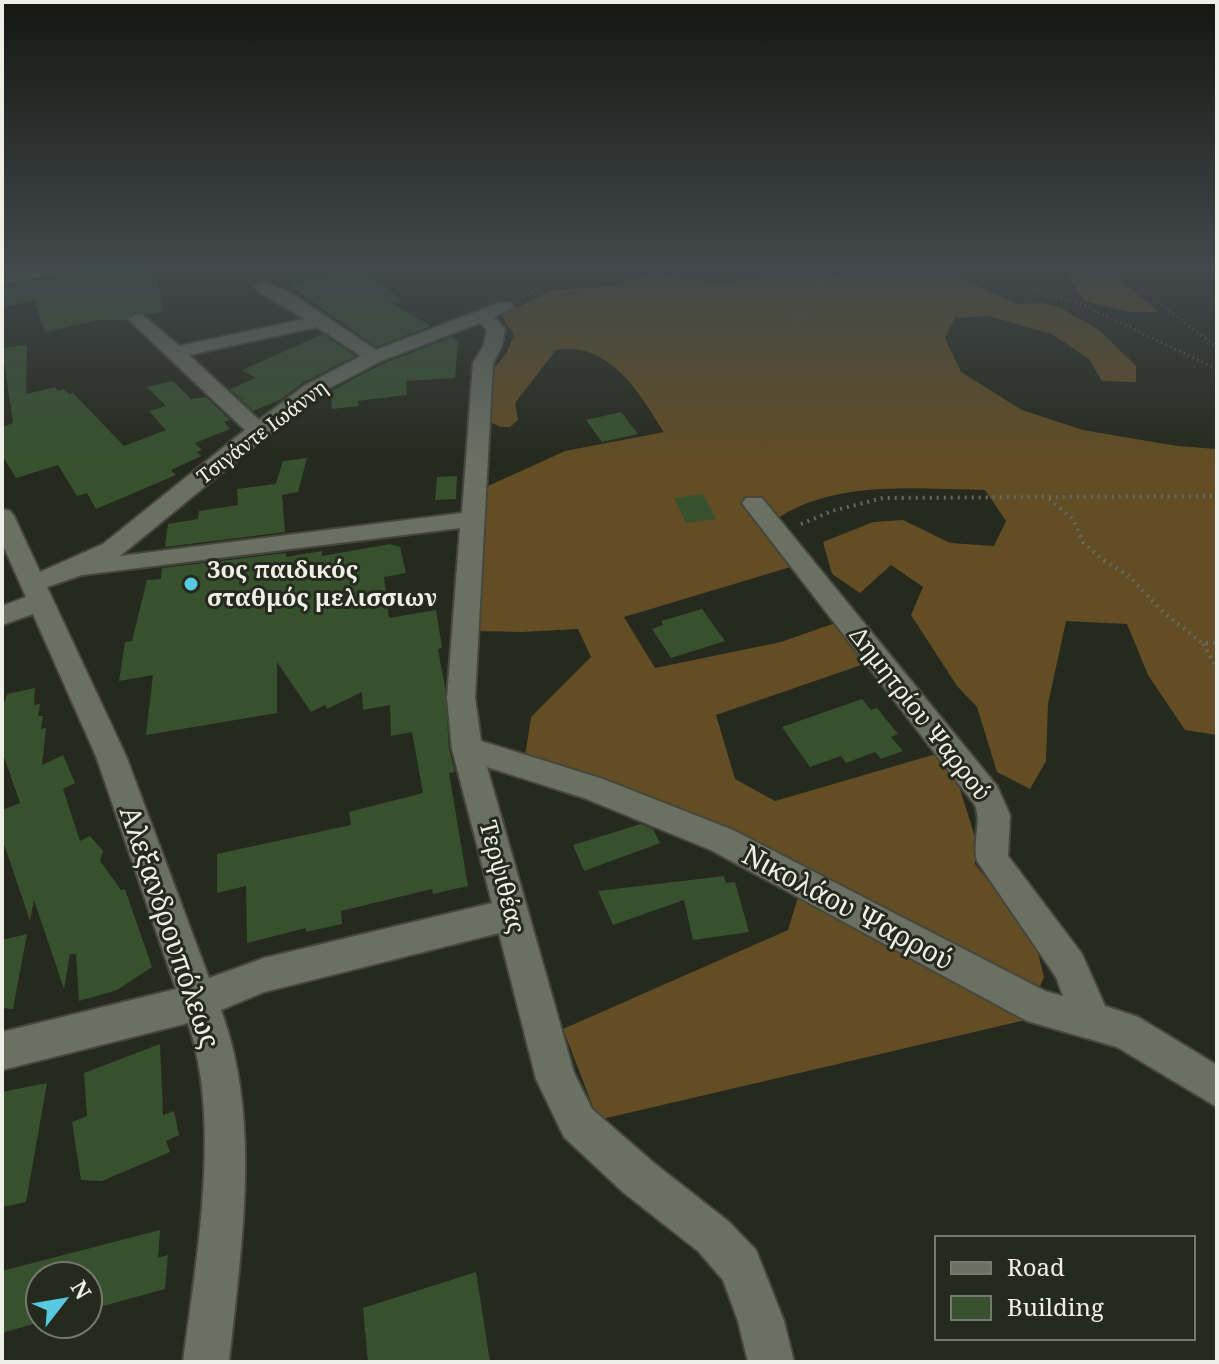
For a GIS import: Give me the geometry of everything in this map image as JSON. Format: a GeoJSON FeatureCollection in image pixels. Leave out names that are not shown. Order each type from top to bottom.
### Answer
{"type":"FeatureCollection","features":[{"type":"Feature","properties":{"kind":"street"},"geometry":{"type":"LineString","coordinates":[[153,333],[258,430]]}},
{"type":"Feature","properties":{"kind":"street"},"geometry":{"type":"LineString","coordinates":[[175,352],[265,333]]}},
{"type":"Feature","properties":{"kind":"street"},"geometry":{"type":"LineString","coordinates":[[337,333],[374,357]]}},
{"type":"Feature","properties":{"kind":"street","name":"Τσιγάντε Ιωάννη"},"geometry":{"type":"LineString","coordinates":[[2,616],[74,569],[112,550],[311,390],[374,357],[438,333]]}},
{"type":"Feature","properties":{"kind":"street","name":"Τερψιθέας"},"geometry":{"type":"LineString","coordinates":[[495,333],[493,345],[483,363],[471,519],[461,698],[467,749],[556,1079],[578,1123],[639,1178],[713,1236],[740,1266],[761,1321],[771,1362]]}},
{"type":"Feature","properties":{"kind":"street","name":"Δημητρίου Ψαρρού"},"geometry":{"type":"LineString","coordinates":[[754,503],[928,716],[971,774],[993,809],[995,826],[988,845],[993,861],[1069,966],[1093,1022]]}},
{"type":"Feature","properties":{"kind":"street","name":"Αλεξανδρουπόλεως"},"geometry":{"type":"LineString","coordinates":[[2,516],[111,756],[211,1035],[224,1144],[221,1231],[206,1362]]}},
{"type":"Feature","properties":{"kind":"street"},"geometry":{"type":"LineString","coordinates":[[74,569],[471,519]]}},
{"type":"Feature","properties":{"kind":"street","name":"Νικολάου Ψαρρού"},"geometry":{"type":"LineString","coordinates":[[467,749],[592,788],[722,840],[1040,1008],[1125,1030],[1217,1087]]}},
{"type":"Feature","properties":{"kind":"street"},"geometry":{"type":"LineString","coordinates":[[2,1051],[199,1002],[264,975],[512,914]]}},
{"type":"Feature","properties":{"kind":"path"},"geometry":{"type":"LineString","coordinates":[[1141,333],[1217,369]]}},
{"type":"Feature","properties":{"kind":"path"},"geometry":{"type":"LineString","coordinates":[[1198,333],[1217,347]]}},
{"type":"Feature","properties":{"kind":"path"},"geometry":{"type":"LineString","coordinates":[[778,534],[832,511],[883,498],[1217,496]]}},
{"type":"Feature","properties":{"kind":"path"},"geometry":{"type":"LineString","coordinates":[[1048,499],[1073,519],[1083,542],[1103,560],[1129,576],[1163,612],[1202,643],[1217,668]]}},
{"type":"Feature","properties":{"kind":"path"},"geometry":{"type":"LineString","coordinates":[[1202,643],[1217,643]]}},
{"type":"Feature","properties":{"kind":"shaded area"},"geometry":{"type":"Polygon","coordinates":[[[512,333],[948,333],[945,338],[961,372],[1022,410],[1083,430],[1177,446],[1217,449],[1217,735],[1185,730],[1148,675],[1127,624],[1066,621],[1048,704],[1046,761],[1030,789],[997,772],[977,707],[957,686],[911,615],[923,587],[891,565],[860,593],[832,574],[823,542],[873,522],[903,520],[950,543],[994,546],[1006,521],[985,490],[898,488],[840,494],[813,501],[763,529],[794,566],[624,617],[655,668],[781,642],[838,622],[867,663],[716,715],[735,779],[775,801],[936,754],[960,789],[975,837],[975,864],[1035,941],[1044,977],[1026,1020],[598,1120],[563,1029],[788,930],[805,874],[738,836],[616,783],[525,757],[531,717],[591,657],[578,629],[480,631],[486,487],[565,451],[664,432],[621,373],[592,354],[575,349],[556,350],[515,403],[518,420],[510,427],[501,427],[485,420],[489,374],[506,354],[512,333]]]}},
{"type":"Feature","properties":{"kind":"shaded area"},"geometry":{"type":"Polygon","coordinates":[[[1047,333],[1102,333],[1136,366],[1136,382],[1102,381],[1089,359],[1047,333]]]}},
{"type":"Feature","properties":{"kind":"building"},"geometry":{"type":"Polygon","coordinates":[[[356,333],[414,333],[376,347],[356,333]]]}},
{"type":"Feature","properties":{"kind":"building"},"geometry":{"type":"Polygon","coordinates":[[[323,334],[355,356],[303,383],[280,400],[253,411],[230,389],[256,378],[242,370],[323,334]]]}},
{"type":"Feature","properties":{"kind":"building"},"geometry":{"type":"Polygon","coordinates":[[[452,337],[458,341],[455,378],[406,381],[407,395],[358,401],[359,406],[332,409],[331,391],[382,364],[452,337]]]}},
{"type":"Feature","properties":{"kind":"building"},"geometry":{"type":"Polygon","coordinates":[[[27,345],[26,394],[55,387],[58,391],[64,389],[69,394],[73,393],[124,446],[166,430],[149,411],[166,406],[147,387],[173,381],[191,399],[206,397],[230,420],[224,422],[230,429],[195,443],[202,450],[197,452],[201,456],[171,470],[176,475],[96,509],[87,493],[77,496],[58,465],[16,478],[2,455],[2,427],[13,423],[2,348],[27,345]]]}},
{"type":"Feature","properties":{"kind":"building"},"geometry":{"type":"Polygon","coordinates":[[[621,412],[638,434],[602,442],[586,420],[621,412]]]}},
{"type":"Feature","properties":{"kind":"building"},"geometry":{"type":"Polygon","coordinates":[[[307,458],[298,492],[282,495],[285,532],[165,547],[168,524],[198,519],[199,511],[238,505],[237,489],[276,484],[283,461],[307,458]]]}},
{"type":"Feature","properties":{"kind":"building"},"geometry":{"type":"Polygon","coordinates":[[[457,476],[456,499],[435,500],[437,477],[457,476]]]}},
{"type":"Feature","properties":{"kind":"building"},"geometry":{"type":"Polygon","coordinates":[[[703,494],[716,519],[686,523],[674,498],[703,494]]]}},
{"type":"Feature","properties":{"kind":"building"},"geometry":{"type":"Polygon","coordinates":[[[390,544],[400,547],[406,573],[384,577],[389,618],[436,610],[442,648],[438,649],[445,687],[449,749],[455,772],[449,773],[468,886],[433,894],[432,889],[341,911],[342,924],[306,932],[306,928],[247,943],[246,886],[217,893],[217,854],[351,825],[349,812],[423,793],[412,732],[391,736],[390,705],[363,710],[362,692],[327,709],[325,705],[311,712],[277,662],[277,713],[146,735],[153,675],[119,681],[125,642],[132,641],[147,580],[161,579],[162,568],[286,553],[286,557],[322,551],[322,556],[390,544]]]}},
{"type":"Feature","properties":{"kind":"building"},"geometry":{"type":"Polygon","coordinates":[[[702,609],[725,641],[671,658],[652,629],[663,625],[661,621],[702,609]]]}},
{"type":"Feature","properties":{"kind":"building"},"geometry":{"type":"Polygon","coordinates":[[[35,688],[34,705],[40,704],[38,716],[43,716],[41,729],[46,728],[42,765],[63,755],[75,783],[63,789],[80,841],[90,836],[103,851],[100,861],[121,890],[125,889],[152,967],[117,990],[79,1001],[76,954],[70,954],[64,989],[34,900],[30,921],[2,838],[2,810],[20,803],[2,751],[2,702],[5,702],[7,694],[35,688]]]}},
{"type":"Feature","properties":{"kind":"building"},"geometry":{"type":"Polygon","coordinates":[[[862,699],[871,710],[877,708],[898,734],[891,737],[903,751],[881,759],[875,752],[846,763],[841,756],[810,767],[782,727],[862,699]]]}},
{"type":"Feature","properties":{"kind":"building"},"geometry":{"type":"Polygon","coordinates":[[[641,824],[653,829],[660,843],[584,871],[573,845],[641,824]]]}},
{"type":"Feature","properties":{"kind":"building"},"geometry":{"type":"Polygon","coordinates":[[[724,876],[726,883],[735,882],[749,932],[693,940],[684,900],[613,925],[598,891],[724,876]]]}},
{"type":"Feature","properties":{"kind":"building"},"geometry":{"type":"Polygon","coordinates":[[[27,934],[13,1009],[2,1008],[2,940],[27,934]]]}},
{"type":"Feature","properties":{"kind":"building"},"geometry":{"type":"Polygon","coordinates":[[[160,1044],[163,1115],[174,1111],[179,1135],[166,1141],[170,1152],[102,1181],[81,1180],[72,1122],[87,1116],[84,1073],[160,1044]]]}},
{"type":"Feature","properties":{"kind":"building"},"geometry":{"type":"Polygon","coordinates":[[[47,1083],[26,1202],[2,1207],[2,1092],[47,1083]]]}},
{"type":"Feature","properties":{"kind":"building"},"geometry":{"type":"Polygon","coordinates":[[[160,1230],[158,1258],[168,1255],[165,1289],[104,1306],[104,1260],[44,1260],[160,1230]]]}},
{"type":"Feature","properties":{"kind":"building"},"geometry":{"type":"Polygon","coordinates":[[[24,1265],[24,1327],[2,1333],[2,1271],[24,1265]]]}},
{"type":"Feature","properties":{"kind":"building"},"geometry":{"type":"Polygon","coordinates":[[[476,1272],[490,1362],[368,1362],[363,1308],[476,1272]]]}},
{"type":"Feature","properties":{"kind":"place","name":"3ος παιδικός σταθμός μελισσιων"},"geometry":{"type":"Point","coordinates":[191,584]}}]}
